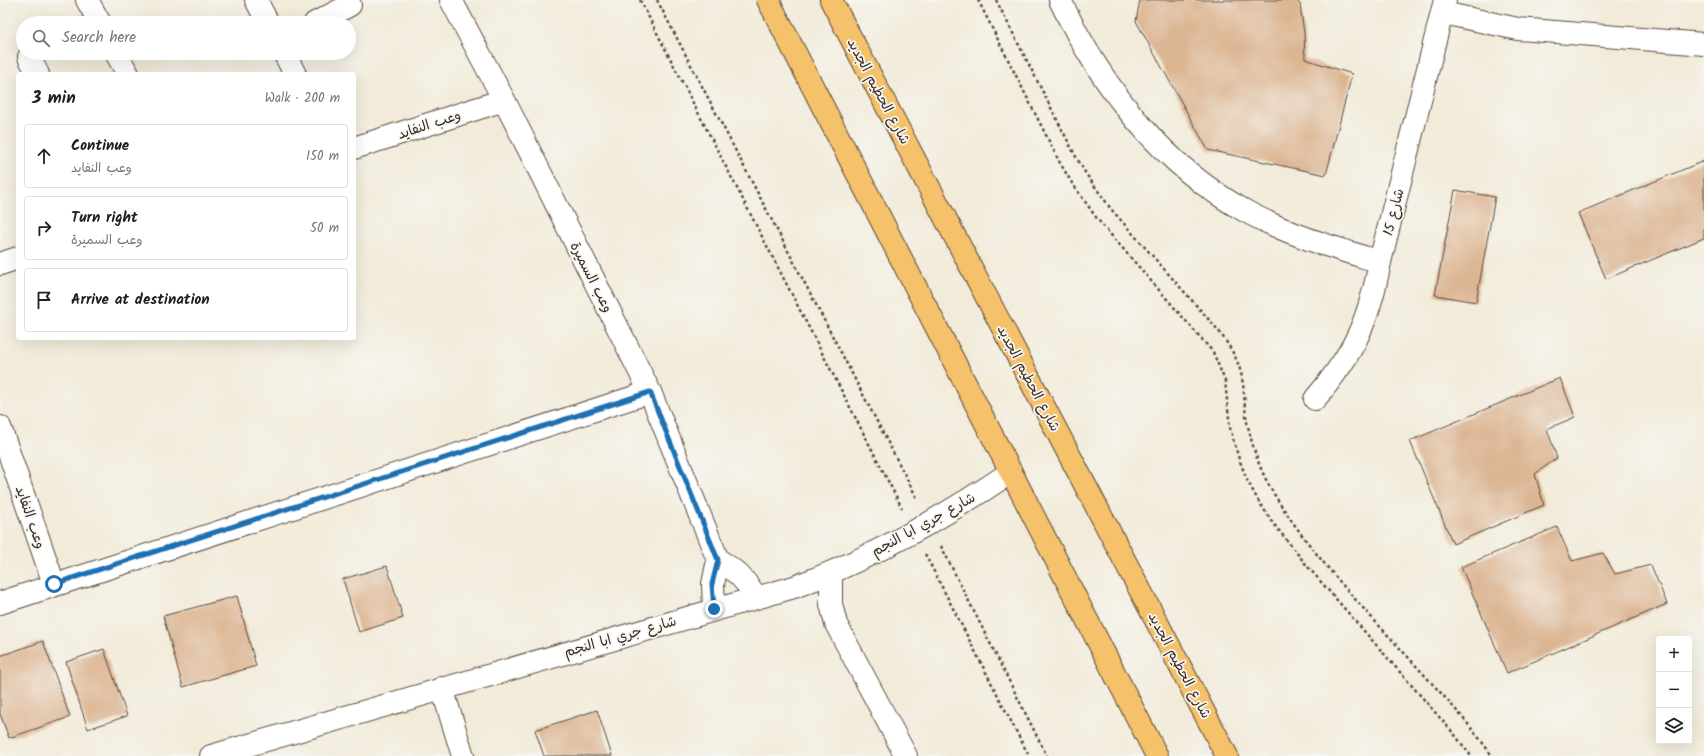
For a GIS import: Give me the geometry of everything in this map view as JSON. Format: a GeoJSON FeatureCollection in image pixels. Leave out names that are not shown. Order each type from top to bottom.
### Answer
{"type":"FeatureCollection","features":[{"type":"Feature","properties":{"kind":"main road"},"geometry":{"type":"LineString","coordinates":[[768,0],[1157,756]]}},
{"type":"Feature","properties":{"kind":"main road","name":"شارع الحطيم الجديد"},"geometry":{"type":"LineString","coordinates":[[831,0],[1227,756]]}},
{"type":"Feature","properties":{"kind":"street"},"geometry":{"type":"LineString","coordinates":[[87,0],[96,16]]}},
{"type":"Feature","properties":{"kind":"street"},"geometry":{"type":"LineString","coordinates":[[256,0],[264,16]]}},
{"type":"Feature","properties":{"kind":"street","name":"وعب السميرة"},"geometry":{"type":"LineString","coordinates":[[451,0],[504,100],[650,392],[718,560]]}},
{"type":"Feature","properties":{"kind":"street"},"geometry":{"type":"LineString","coordinates":[[1060,0],[1091,59],[1117,97],[1140,125],[1192,176],[1247,212],[1276,226],[1308,239],[1380,262]]}},
{"type":"Feature","properties":{"kind":"street"},"geometry":{"type":"LineString","coordinates":[[329,16],[350,5]]}},
{"type":"Feature","properties":{"kind":"street","name":"شارع 15"},"geometry":{"type":"LineString","coordinates":[[1315,399],[1335,375],[1352,349],[1365,321],[1374,292],[1380,262],[1444,6],[1518,29],[1704,44]]}},
{"type":"Feature","properties":{"kind":"street"},"geometry":{"type":"LineString","coordinates":[[288,60],[294,72]]}},
{"type":"Feature","properties":{"kind":"street","name":"وعب النفايد"},"geometry":{"type":"LineString","coordinates":[[356,147],[504,100]]}},
{"type":"Feature","properties":{"kind":"street"},"geometry":{"type":"LineString","coordinates":[[0,264],[16,259]]}},
{"type":"Feature","properties":{"kind":"street"},"geometry":{"type":"LineString","coordinates":[[0,603],[54,584],[650,392]]}},
{"type":"Feature","properties":{"kind":"street","name":"وعب النفايد"},"geometry":{"type":"LineString","coordinates":[[0,427],[54,584]]}},
{"type":"Feature","properties":{"kind":"street","name":"شارع جري ابا النجم"},"geometry":{"type":"LineString","coordinates":[[211,756],[794,586],[831,573],[922,527],[974,497],[1011,472]]}},
{"type":"Feature","properties":{"kind":"street"},"geometry":{"type":"LineString","coordinates":[[714,609],[712,584],[718,560],[740,575],[756,597]]}},
{"type":"Feature","properties":{"kind":"street"},"geometry":{"type":"LineString","coordinates":[[831,573],[831,604],[836,624],[906,756]]}},
{"type":"Feature","properties":{"kind":"street"},"geometry":{"type":"LineString","coordinates":[[442,688],[463,756]]}},
{"type":"Feature","properties":{"kind":"path"},"geometry":{"type":"LineString","coordinates":[[640,0],[922,527],[1047,756]]}},
{"type":"Feature","properties":{"kind":"path"},"geometry":{"type":"LineString","coordinates":[[657,0],[922,527],[1029,756]]}},
{"type":"Feature","properties":{"kind":"path"},"geometry":{"type":"LineString","coordinates":[[978,0],[1060,163],[1084,202],[1213,352],[1225,381],[1230,428],[1238,456],[1247,480],[1259,502],[1308,567],[1455,735],[1471,756]]}},
{"type":"Feature","properties":{"kind":"path"},"geometry":{"type":"LineString","coordinates":[[996,0],[1086,174],[1111,209],[1228,343],[1242,377],[1248,425],[1254,451],[1263,473],[1274,493],[1319,558],[1460,714],[1492,756]]}},
{"type":"Feature","properties":{"kind":"building"},"geometry":{"type":"Polygon","coordinates":[[[1140,0],[1295,0],[1300,4],[1304,33],[1305,59],[1352,74],[1326,175],[1208,150],[1136,21],[1140,0]]]}},
{"type":"Feature","properties":{"kind":"building"},"geometry":{"type":"Polygon","coordinates":[[[1704,161],[1704,238],[1606,279],[1578,213],[1704,161]]]}},
{"type":"Feature","properties":{"kind":"building"},"geometry":{"type":"Polygon","coordinates":[[[1455,190],[1495,197],[1476,302],[1435,295],[1455,190]]]}},
{"type":"Feature","properties":{"kind":"building"},"geometry":{"type":"Polygon","coordinates":[[[1560,378],[1575,417],[1547,429],[1557,458],[1535,474],[1544,505],[1453,544],[1410,441],[1560,378]]]}},
{"type":"Feature","properties":{"kind":"building"},"geometry":{"type":"Polygon","coordinates":[[[1557,527],[1572,561],[1603,553],[1615,574],[1651,565],[1667,604],[1507,673],[1461,567],[1557,527]]]}},
{"type":"Feature","properties":{"kind":"building"},"geometry":{"type":"Polygon","coordinates":[[[387,566],[403,618],[359,632],[343,579],[387,566]]]}},
{"type":"Feature","properties":{"kind":"building"},"geometry":{"type":"Polygon","coordinates":[[[237,596],[256,666],[183,687],[163,616],[237,596]]]}},
{"type":"Feature","properties":{"kind":"building"},"geometry":{"type":"Polygon","coordinates":[[[43,641],[70,717],[9,738],[0,714],[0,656],[43,641]]]}},
{"type":"Feature","properties":{"kind":"building"},"geometry":{"type":"Polygon","coordinates":[[[104,649],[127,716],[88,729],[66,662],[104,649]]]}},
{"type":"Feature","properties":{"kind":"building"},"geometry":{"type":"Polygon","coordinates":[[[597,710],[612,756],[544,756],[535,730],[597,710]]]}},
{"type":"Feature","properties":{"kind":"route"},"geometry":{"type":"LineString","coordinates":[[54,584],[650,392],[718,560],[714,571],[712,584],[714,609]]}}]}
